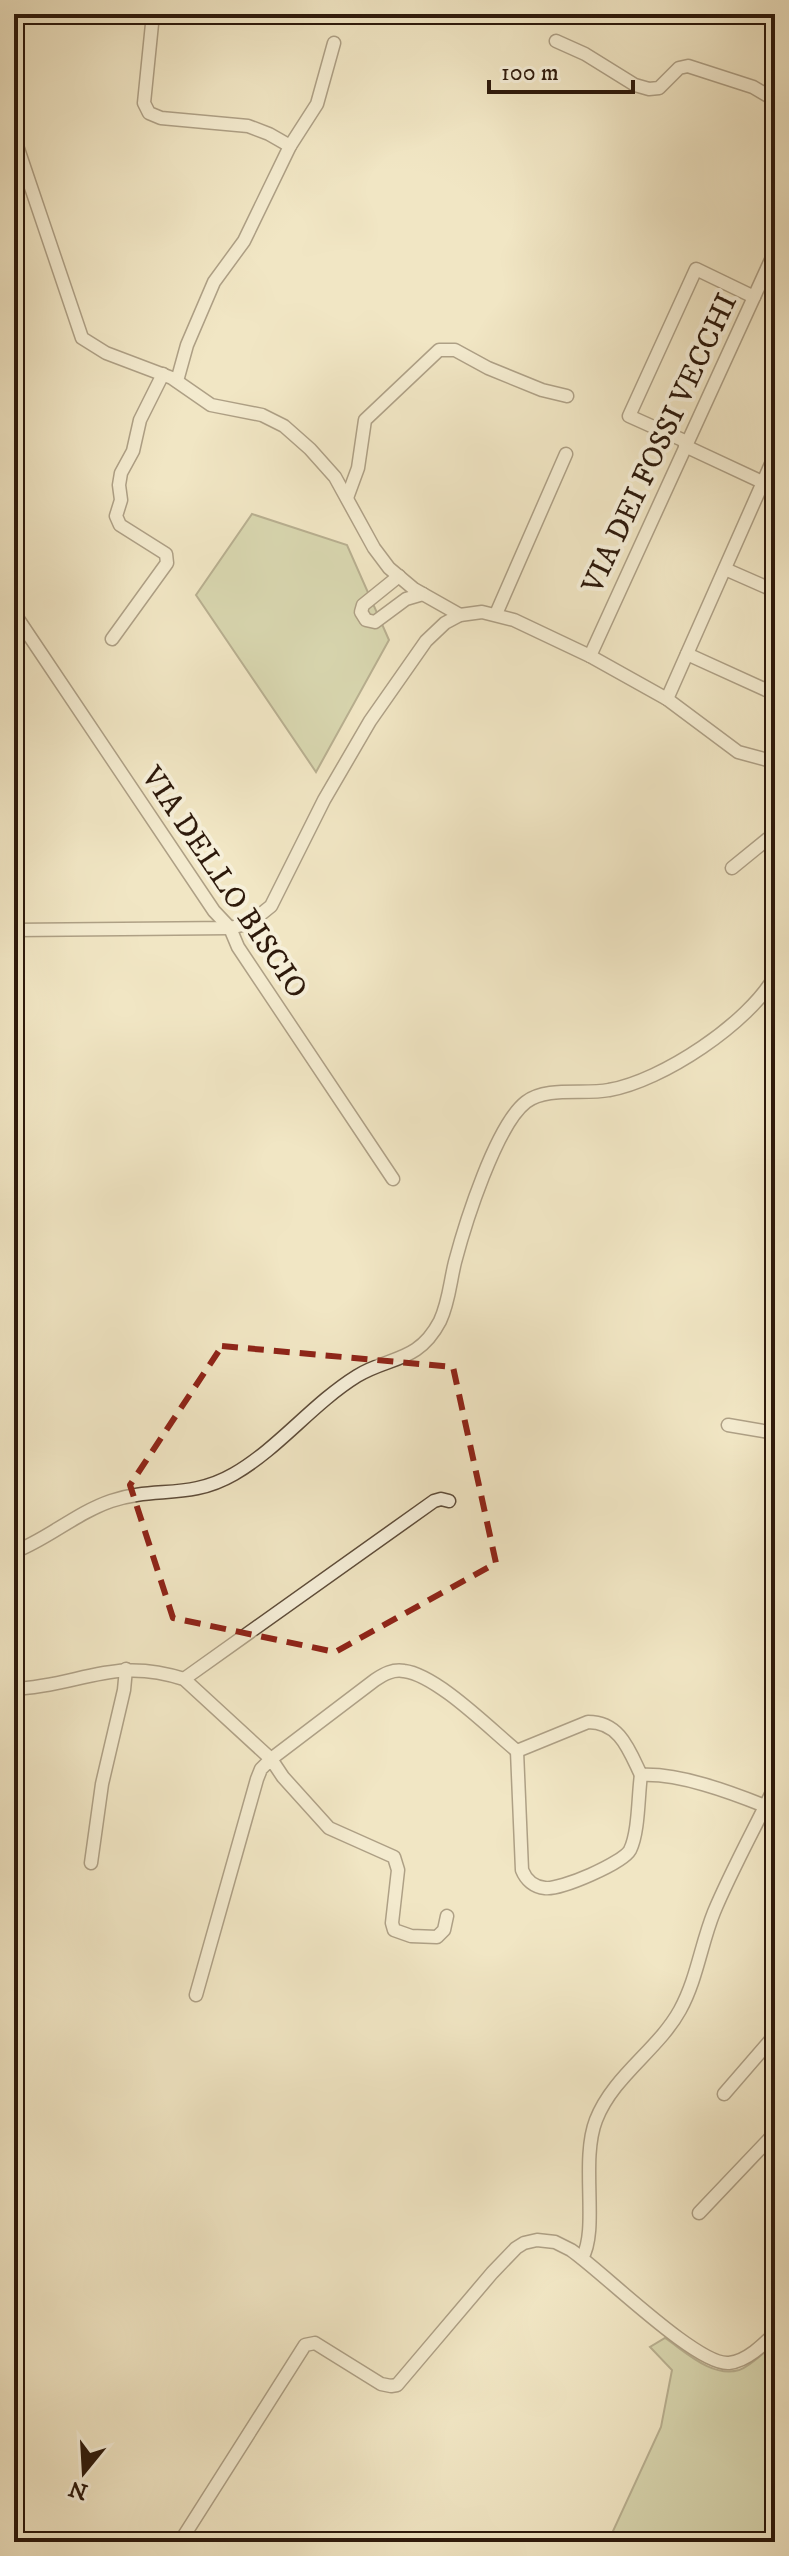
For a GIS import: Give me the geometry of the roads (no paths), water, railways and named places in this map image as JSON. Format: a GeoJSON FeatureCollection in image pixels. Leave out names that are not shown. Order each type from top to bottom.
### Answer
{"type":"FeatureCollection","features":[{"type":"Feature","properties":{"kind":"street"},"geometry":{"type":"LineString","coordinates":[[153,14],[144,103],[149,113],[158,117],[253,127],[290,146]]}},
{"type":"Feature","properties":{"kind":"street"},"geometry":{"type":"LineString","coordinates":[[556,41],[642,87],[659,88],[679,68],[693,67],[753,87],[775,100]]}},
{"type":"Feature","properties":{"kind":"street"},"geometry":{"type":"LineString","coordinates":[[177,381],[187,345],[212,288],[244,241],[290,146],[319,98],[334,43]]}},
{"type":"Feature","properties":{"kind":"street"},"geometry":{"type":"LineString","coordinates":[[14,137],[81,335],[92,346],[106,353],[177,381],[214,407],[258,414],[282,424],[325,465],[374,548],[399,576],[460,615]]}},
{"type":"Feature","properties":{"kind":"street","name":"VIA DEI FOSSI VECCHI"},"geometry":{"type":"LineString","coordinates":[[590,656],[775,251]]}},
{"type":"Feature","properties":{"kind":"street"},"geometry":{"type":"LineString","coordinates":[[754,297],[696,269],[629,416],[769,486]]}},
{"type":"Feature","properties":{"kind":"street"},"geometry":{"type":"LineString","coordinates":[[347,498],[358,468],[365,420],[439,350],[455,350],[488,368],[542,390],[567,396]]}},
{"type":"Feature","properties":{"kind":"street"},"geometry":{"type":"LineString","coordinates":[[112,639],[167,563],[164,552],[120,525],[116,516],[121,500],[121,473],[133,451],[139,422],[163,374]]}},
{"type":"Feature","properties":{"kind":"street"},"geometry":{"type":"LineString","coordinates":[[496,614],[566,454]]}},
{"type":"Feature","properties":{"kind":"street"},"geometry":{"type":"LineString","coordinates":[[667,699],[725,569],[769,486],[775,455]]}},
{"type":"Feature","properties":{"kind":"street"},"geometry":{"type":"LineString","coordinates":[[725,569],[775,591]]}},
{"type":"Feature","properties":{"kind":"street"},"geometry":{"type":"LineString","coordinates":[[399,576],[363,605],[362,614],[368,622],[376,621],[406,599],[423,594]]}},
{"type":"Feature","properties":{"kind":"street"},"geometry":{"type":"LineString","coordinates":[[14,930],[230,928],[250,923],[271,906],[324,800],[376,712],[426,641],[448,620],[460,615],[477,612],[496,614],[590,656],[667,699],[738,752],[775,762]]}},
{"type":"Feature","properties":{"kind":"street","name":"VIA DELLO BISCIO"},"geometry":{"type":"LineString","coordinates":[[14,613],[214,911],[230,928],[240,951],[393,1179]]}},
{"type":"Feature","properties":{"kind":"street"},"geometry":{"type":"LineString","coordinates":[[687,654],[775,694]]}},
{"type":"Feature","properties":{"kind":"street"},"geometry":{"type":"LineString","coordinates":[[732,868],[775,833]]}},
{"type":"Feature","properties":{"kind":"street"},"geometry":{"type":"LineString","coordinates":[[14,1552],[41,1541],[108,1502],[137,1495],[194,1491],[222,1481],[262,1455],[354,1378],[394,1362],[416,1349],[433,1332],[443,1315],[459,1248],[482,1182],[504,1131],[521,1107],[539,1096],[612,1090],[656,1074],[691,1053],[748,1011],[775,976]]}},
{"type":"Feature","properties":{"kind":"street"},"geometry":{"type":"LineString","coordinates":[[728,1425],[775,1433]]}},
{"type":"Feature","properties":{"kind":"street"},"geometry":{"type":"LineString","coordinates":[[184,1679],[384,1534],[434,1501],[449,1501]]}},
{"type":"Feature","properties":{"kind":"street"},"geometry":{"type":"LineString","coordinates":[[91,1863],[104,1775],[126,1669]]}},
{"type":"Feature","properties":{"kind":"street"},"geometry":{"type":"LineString","coordinates":[[14,1689],[126,1669],[152,1670],[184,1679],[271,1759],[329,1828],[396,1859],[394,1930],[411,1936],[437,1937],[442,1933],[447,1916]]}},
{"type":"Feature","properties":{"kind":"street"},"geometry":{"type":"LineString","coordinates":[[196,1995],[261,1769],[375,1680],[398,1670],[435,1684],[517,1751],[522,1870],[528,1880],[541,1888],[556,1887],[625,1857],[633,1840],[641,1775],[619,1734],[601,1723],[588,1722],[517,1751]]}},
{"type":"Feature","properties":{"kind":"street"},"geometry":{"type":"LineString","coordinates":[[641,1775],[697,1784],[769,1805]]}},
{"type":"Feature","properties":{"kind":"street"},"geometry":{"type":"LineString","coordinates":[[582,2258],[588,2242],[588,2155],[595,2122],[612,2091],[659,2039],[681,2009],[713,1914],[769,1805],[775,1786]]}},
{"type":"Feature","properties":{"kind":"street"},"geometry":{"type":"LineString","coordinates":[[724,2094],[775,2035]]}},
{"type":"Feature","properties":{"kind":"street"},"geometry":{"type":"LineString","coordinates":[[699,2213],[775,2133]]}},
{"type":"Feature","properties":{"kind":"street"},"geometry":{"type":"LineString","coordinates":[[180,2542],[307,2344],[318,2345],[381,2384],[395,2386],[492,2273],[524,2243],[537,2240],[555,2242],[582,2258],[713,2361],[727,2363],[741,2360],[775,2333]]}}]}
